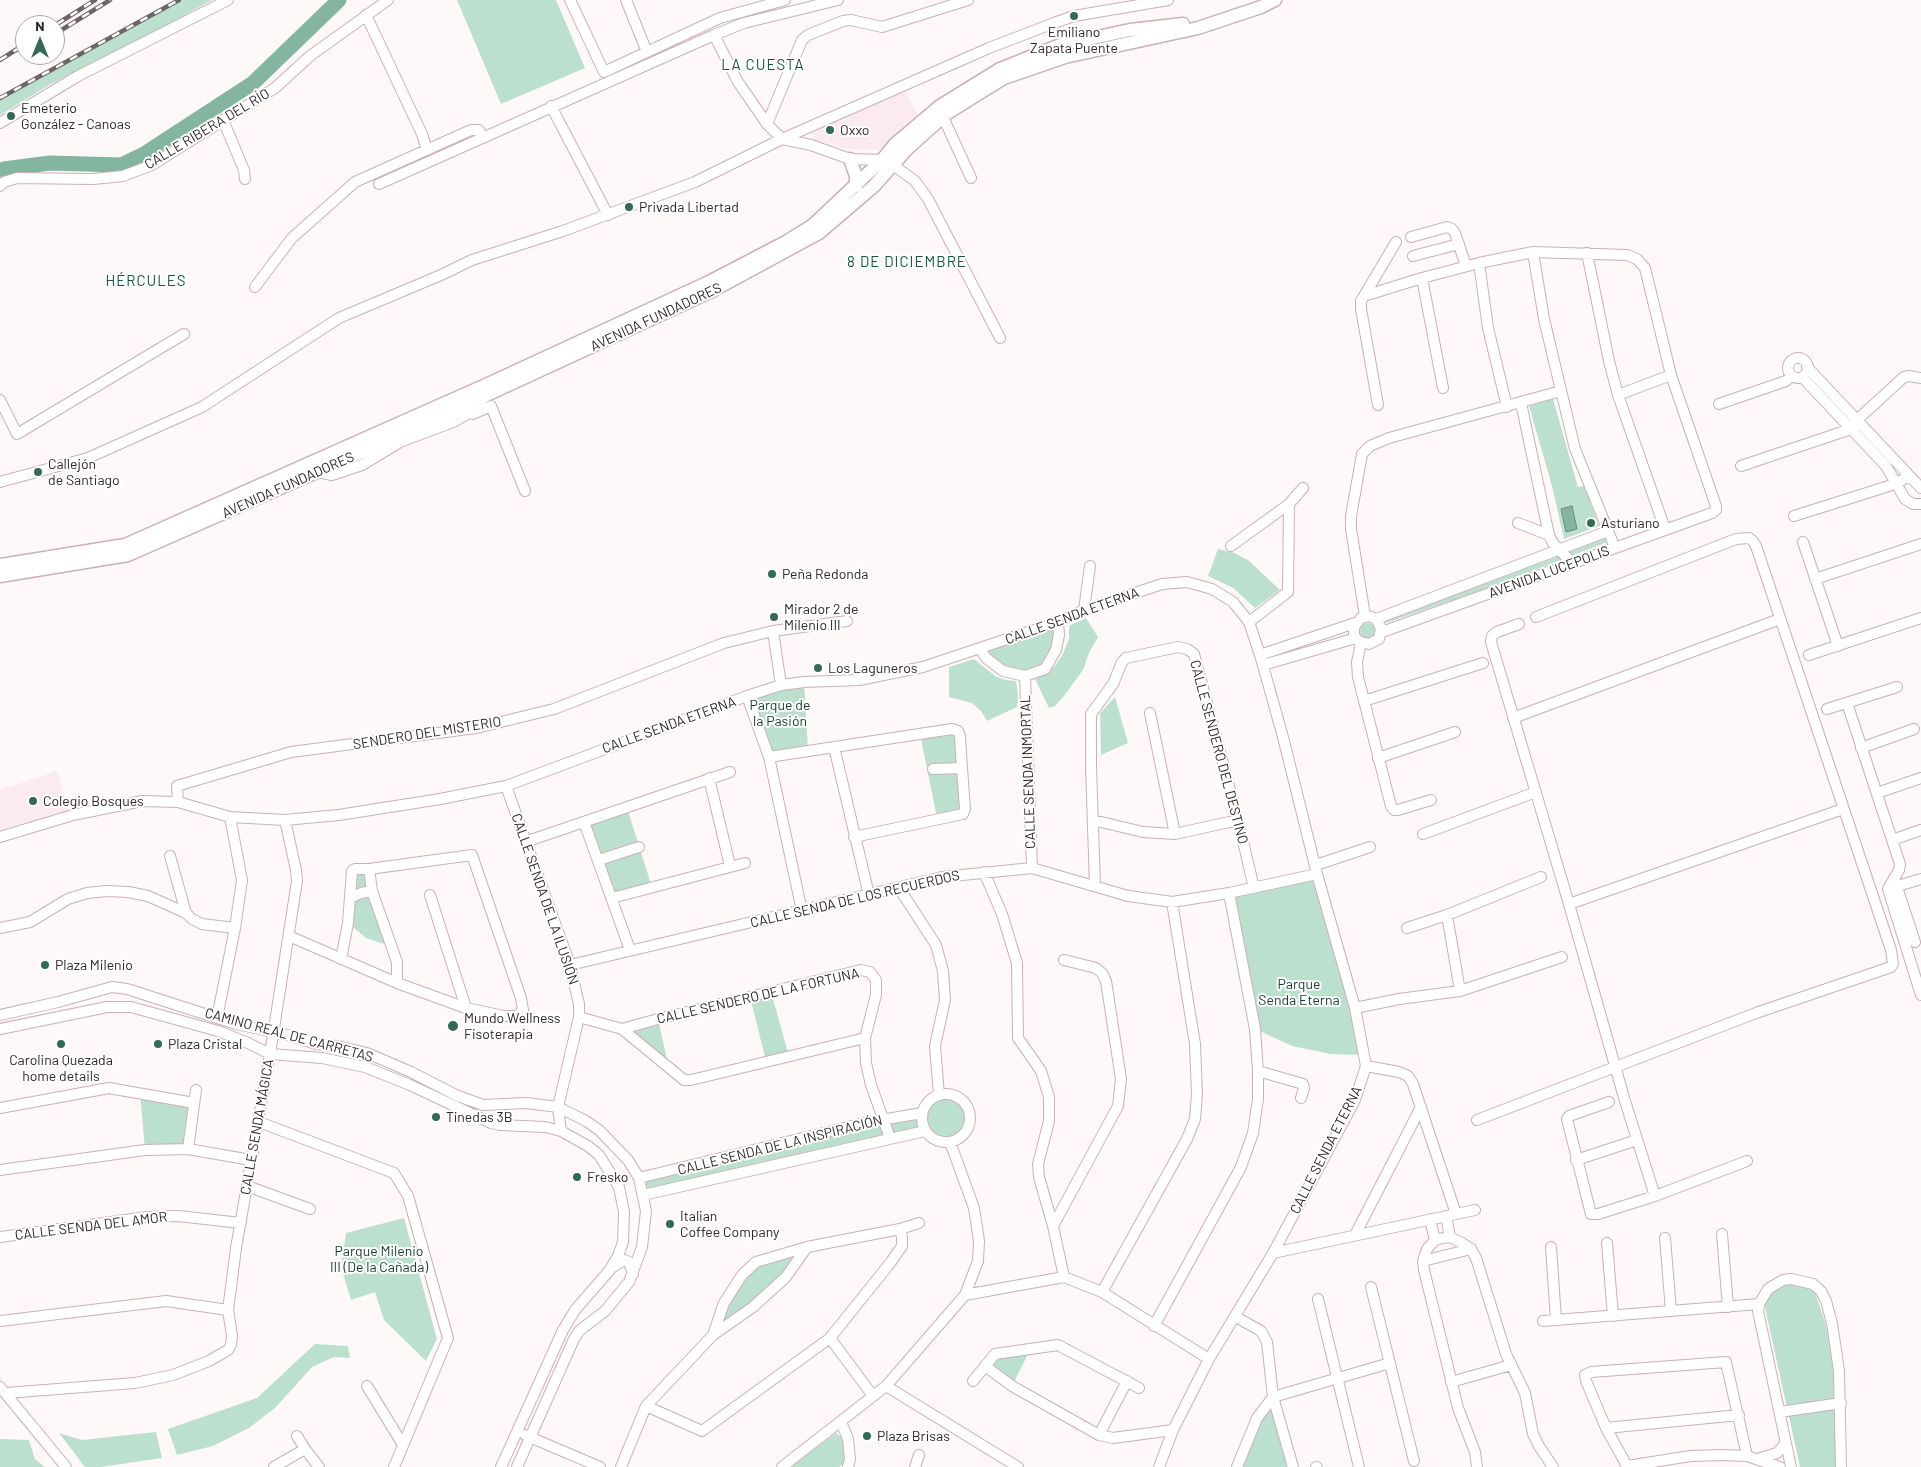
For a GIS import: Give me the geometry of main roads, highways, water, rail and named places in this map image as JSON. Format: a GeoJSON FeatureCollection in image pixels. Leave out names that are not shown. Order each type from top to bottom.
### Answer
{"type":"FeatureCollection","features":[{"type":"Feature","properties":{"kind":"main road","name":"AVENIDA FUNDADORES"},"geometry":{"type":"LineString","coordinates":[[0,576],[128,555],[317,472],[712,291],[819,233],[874,186],[888,163],[895,144],[940,106],[1000,69],[1060,45],[1130,30],[1185,24],[1255,0]]}},
{"type":"Feature","properties":{"kind":"main road","name":"AVENIDA FUNDADORES"},"geometry":{"type":"LineString","coordinates":[[0,566],[125,545],[479,388],[709,282],[784,243],[813,225],[856,186],[907,149],[943,117],[1004,78],[1065,56],[1198,28],[1261,7],[1275,0]]}},
{"type":"Feature","properties":{"kind":"main road"},"geometry":{"type":"LineString","coordinates":[[850,159],[856,176],[856,186]]}},
{"type":"Feature","properties":{"kind":"waterway"},"geometry":{"type":"LineString","coordinates":[[0,172],[4,169],[50,163],[121,165],[144,154],[253,83],[339,0]]}},
{"type":"Feature","properties":{"kind":"railway"},"geometry":{"type":"LineString","coordinates":[[65,19],[95,0]]}},
{"type":"Feature","properties":{"kind":"railway"},"geometry":{"type":"LineString","coordinates":[[65,28],[110,0]]}},
{"type":"Feature","properties":{"kind":"railway"},"geometry":{"type":"LineString","coordinates":[[0,98],[179,0]]}},
{"type":"Feature","properties":{"kind":"railway"},"geometry":{"type":"LineString","coordinates":[[0,60],[15,50]]}},
{"type":"Feature","properties":{"kind":"place","name":"Emiliano Zapata Puente"},"geometry":{"type":"Point","coordinates":[1074,16]}},
{"type":"Feature","properties":{"kind":"place","name":"Emeterio González - Canoas"},"geometry":{"type":"Point","coordinates":[11,116]}},
{"type":"Feature","properties":{"kind":"place","name":"Oxxo"},"geometry":{"type":"Point","coordinates":[830,130]}},
{"type":"Feature","properties":{"kind":"place","name":"Privada Libertad"},"geometry":{"type":"Point","coordinates":[629,207]}},
{"type":"Feature","properties":{"kind":"place","name":"Callejón de Santiago"},"geometry":{"type":"Point","coordinates":[38,472]}},
{"type":"Feature","properties":{"kind":"place","name":"Asturiano"},"geometry":{"type":"Point","coordinates":[1591,523]}},
{"type":"Feature","properties":{"kind":"place","name":"Peña Redonda"},"geometry":{"type":"Point","coordinates":[772,574]}},
{"type":"Feature","properties":{"kind":"place","name":"Mirador 2 de Milenio III"},"geometry":{"type":"Point","coordinates":[774,617]}},
{"type":"Feature","properties":{"kind":"place","name":"Los Laguneros"},"geometry":{"type":"Point","coordinates":[818,668]}},
{"type":"Feature","properties":{"kind":"place","name":"Colegio Bosques"},"geometry":{"type":"Point","coordinates":[33,801]}},
{"type":"Feature","properties":{"kind":"place","name":"Plaza Milenio"},"geometry":{"type":"Point","coordinates":[45,965]}},
{"type":"Feature","properties":{"kind":"place","name":"Mundo Wellness Fisoterapia"},"geometry":{"type":"Point","coordinates":[453,1026]}},
{"type":"Feature","properties":{"kind":"place","name":"Carolina Quezada home details"},"geometry":{"type":"Point","coordinates":[61,1044]}},
{"type":"Feature","properties":{"kind":"place","name":"Plaza Cristal"},"geometry":{"type":"Point","coordinates":[158,1044]}},
{"type":"Feature","properties":{"kind":"place","name":"Tinedas 3B"},"geometry":{"type":"Point","coordinates":[436,1117]}},
{"type":"Feature","properties":{"kind":"place","name":"Fresko"},"geometry":{"type":"Point","coordinates":[577,1177]}},
{"type":"Feature","properties":{"kind":"place","name":"Italian Coffee Company"},"geometry":{"type":"Point","coordinates":[670,1224]}},
{"type":"Feature","properties":{"kind":"place","name":"Plaza Brisas"},"geometry":{"type":"Point","coordinates":[867,1436]}},
{"type":"Feature","properties":{"kind":"district","name":"LA CUESTA"},"geometry":{"type":"Point","coordinates":[763,65]}},
{"type":"Feature","properties":{"kind":"district","name":"8 DE DICIEMBRE"},"geometry":{"type":"Point","coordinates":[907,262]}},
{"type":"Feature","properties":{"kind":"district","name":"HÉRCULES"},"geometry":{"type":"Point","coordinates":[146,281]}},
{"type":"Feature","properties":{"kind":"park label","name":"Parque de la Pasión"},"geometry":{"type":"Point","coordinates":[780,714]}},
{"type":"Feature","properties":{"kind":"park label","name":"Parque Senda Eterna"},"geometry":{"type":"Point","coordinates":[1299,992]}},
{"type":"Feature","properties":{"kind":"park label","name":"Parque Milenio III (De la Cañada)"},"geometry":{"type":"Point","coordinates":[379,1260]}}]}
